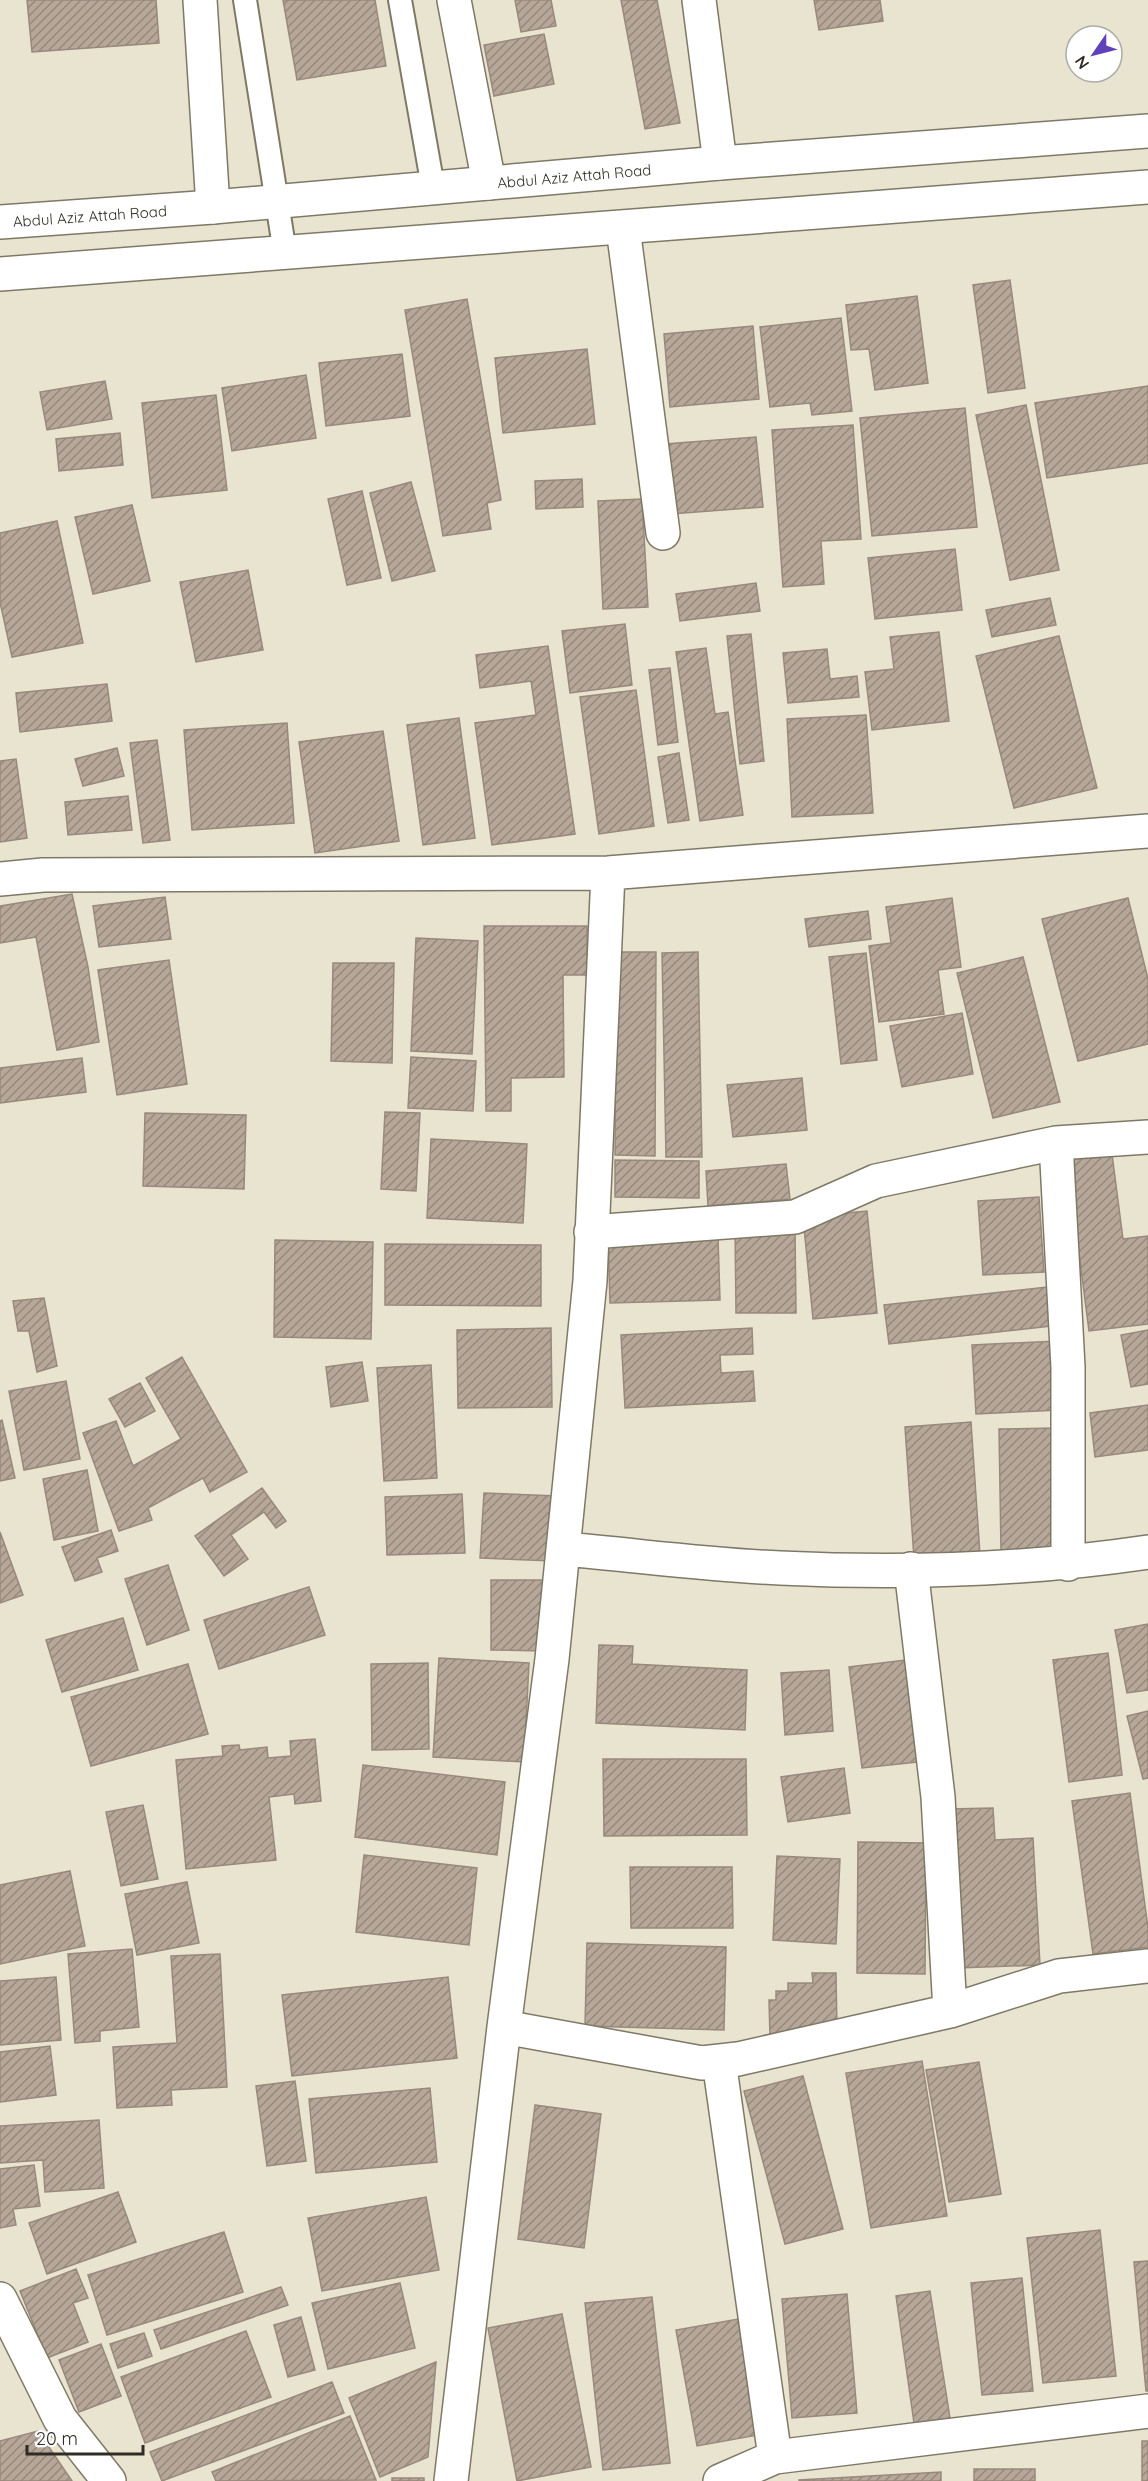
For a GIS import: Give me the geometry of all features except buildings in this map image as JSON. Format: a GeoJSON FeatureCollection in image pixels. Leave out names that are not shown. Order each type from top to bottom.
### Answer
{"type":"FeatureCollection","features":[{"type":"Feature","properties":{"kind":"main road"},"geometry":{"type":"LineString","coordinates":[[200,0],[213,207]]}},
{"type":"Feature","properties":{"kind":"main road"},"geometry":{"type":"LineString","coordinates":[[454,0],[489,183]]}},
{"type":"Feature","properties":{"kind":"main road"},"geometry":{"type":"LineString","coordinates":[[699,0],[720,163]]}},
{"type":"Feature","properties":{"kind":"main road","name":"Abdul Aziz Attah Road"},"geometry":{"type":"LineString","coordinates":[[0,222],[213,207],[720,163],[1148,131]]}},
{"type":"Feature","properties":{"kind":"main road"},"geometry":{"type":"LineString","coordinates":[[0,274],[1148,187]]}},
{"type":"Feature","properties":{"kind":"main road"},"geometry":{"type":"LineString","coordinates":[[623,228],[663,533]]}},
{"type":"Feature","properties":{"kind":"main road"},"geometry":{"type":"LineString","coordinates":[[0,879],[43,874],[608,873],[1148,831]]}},
{"type":"Feature","properties":{"kind":"main road"},"geometry":{"type":"LineString","coordinates":[[454,2480],[504,2027],[552,1659],[590,1281],[608,873]]}},
{"type":"Feature","properties":{"kind":"main road"},"geometry":{"type":"LineString","coordinates":[[591,1233],[795,1217],[876,1181],[1056,1143],[1148,1137]]}},
{"type":"Feature","properties":{"kind":"main road"},"geometry":{"type":"LineString","coordinates":[[1056,1143],[1068,1367],[1068,1564]]}},
{"type":"Feature","properties":{"kind":"main road"},"geometry":{"type":"LineString","coordinates":[[563,1549],[780,1569],[967,1569],[1068,1564],[1148,1552]]}},
{"type":"Feature","properties":{"kind":"main road"},"geometry":{"type":"LineString","coordinates":[[911,1569],[938,1797],[950,2011]]}},
{"type":"Feature","properties":{"kind":"main road"},"geometry":{"type":"LineString","coordinates":[[504,2027],[702,2063],[738,2059],[950,2011],[1059,1976],[1148,1966]]}},
{"type":"Feature","properties":{"kind":"main road"},"geometry":{"type":"LineString","coordinates":[[718,2061],[775,2457]]}},
{"type":"Feature","properties":{"kind":"main road"},"geometry":{"type":"LineString","coordinates":[[0,2299],[60,2419],[109,2481]]}},
{"type":"Feature","properties":{"kind":"main road"},"geometry":{"type":"LineString","coordinates":[[720,2481],[775,2457],[1148,2411]]}},
{"type":"Feature","properties":{"kind":"lane"},"geometry":{"type":"LineString","coordinates":[[245,0],[279,201],[285,253]]}},
{"type":"Feature","properties":{"kind":"lane"},"geometry":{"type":"LineString","coordinates":[[400,0],[433,188]]}}]}
